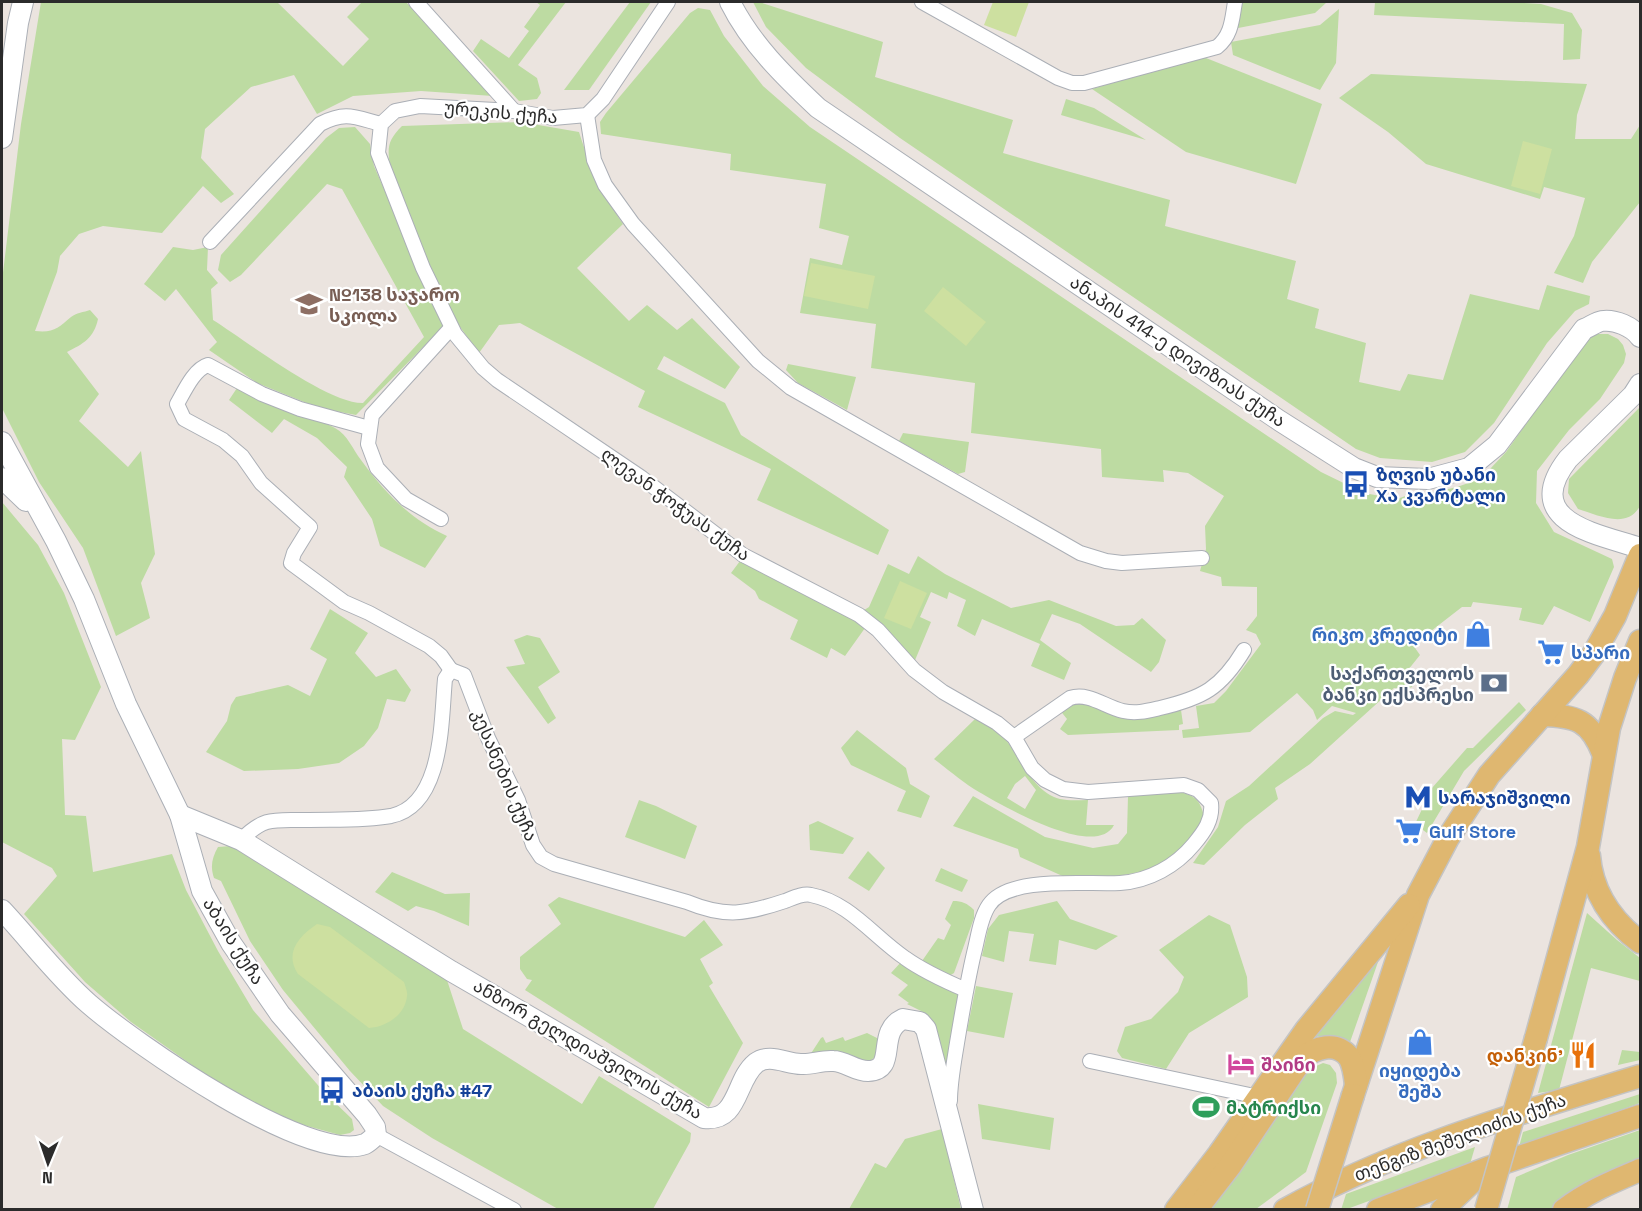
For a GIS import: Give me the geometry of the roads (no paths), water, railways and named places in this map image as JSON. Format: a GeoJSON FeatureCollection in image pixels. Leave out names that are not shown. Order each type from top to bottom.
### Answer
{"type":"FeatureCollection","features":[{"type":"Feature","properties":{"kind":"main road"},"geometry":{"type":"LineString","coordinates":[[1317,1209],[1418,895],[1448,838],[1489,775],[1593,655],[1615,616],[1641,555]]}},
{"type":"Feature","properties":{"kind":"main road"},"geometry":{"type":"LineString","coordinates":[[1486,1209],[1588,847],[1604,753],[1616,705],[1639,649]]}},
{"type":"Feature","properties":{"kind":"main road"},"geometry":{"type":"LineString","coordinates":[[1542,715],[1579,720],[1594,733],[1604,753]]}},
{"type":"Feature","properties":{"kind":"main road"},"geometry":{"type":"LineString","coordinates":[[1588,847],[1594,884],[1602,901],[1616,920],[1641,942]]}},
{"type":"Feature","properties":{"kind":"main road"},"geometry":{"type":"LineString","coordinates":[[1176,1209],[1219,1154],[1306,1030],[1418,895]]}},
{"type":"Feature","properties":{"kind":"main road"},"geometry":{"type":"LineString","coordinates":[[1196,1209],[1230,1166],[1308,1054],[1322,1048],[1339,1049],[1345,1053],[1353,1065],[1354,1091]]}},
{"type":"Feature","properties":{"kind":"main road","name":"თენგიზ შეშელიძის ქუჩა"},"geometry":{"type":"LineString","coordinates":[[1285,1209],[1382,1162],[1491,1123],[1641,1076]]}},
{"type":"Feature","properties":{"kind":"main road"},"geometry":{"type":"LineString","coordinates":[[1377,1209],[1641,1116]]}},
{"type":"Feature","properties":{"kind":"main road"},"geometry":{"type":"LineString","coordinates":[[1442,1209],[1488,1168]]}},
{"type":"Feature","properties":{"kind":"main road"},"geometry":{"type":"LineString","coordinates":[[1564,1209],[1607,1183],[1641,1170]]}},
{"type":"Feature","properties":{"kind":"street"},"geometry":{"type":"LineString","coordinates":[[2,138],[18,22],[23,2]]}},
{"type":"Feature","properties":{"kind":"street"},"geometry":{"type":"LineString","coordinates":[[416,2],[514,111]]}},
{"type":"Feature","properties":{"kind":"street"},"geometry":{"type":"LineString","coordinates":[[668,2],[603,99],[586,115],[594,160],[605,185],[633,224],[758,361],[791,388],[1080,553],[1122,563],[1202,558]]}},
{"type":"Feature","properties":{"kind":"street","name":"ანაპის 414-ე დივიზიას ქუჩა"},"geometry":{"type":"LineString","coordinates":[[730,2],[739,20],[769,61],[818,108],[1280,421],[1354,468],[1377,477],[1428,479],[1469,468],[1497,445],[1584,329],[1600,321],[1614,321],[1635,331],[1641,337]]}},
{"type":"Feature","properties":{"kind":"street"},"geometry":{"type":"LineString","coordinates":[[922,2],[1058,78],[1072,83],[1084,83],[1217,47],[1226,40],[1235,2]]}},
{"type":"Feature","properties":{"kind":"street","name":"ურეკის ქუჩა"},"geometry":{"type":"LineString","coordinates":[[381,124],[395,111],[420,106],[514,111],[553,118],[586,115]]}},
{"type":"Feature","properties":{"kind":"street"},"geometry":{"type":"LineString","coordinates":[[210,242],[320,124],[335,117],[348,115],[381,124]]}},
{"type":"Feature","properties":{"kind":"street","name":"ლევან ჭოჭუას ქუჩა"},"geometry":{"type":"LineString","coordinates":[[381,124],[378,153],[383,171],[423,268],[451,328],[470,353],[497,380],[642,478],[743,555],[859,615],[878,630],[914,670],[943,692],[997,723],[1014,737],[1032,768],[1045,780],[1063,789],[1088,792],[1184,785],[1198,789],[1211,803],[1212,811],[1204,831],[1187,853],[1171,866],[1147,877],[1121,883],[1043,883],[1010,890],[989,904],[980,930],[966,990],[951,1084],[950,1117]]}},
{"type":"Feature","properties":{"kind":"street"},"geometry":{"type":"LineString","coordinates":[[441,519],[406,499],[377,468],[368,444],[372,415],[451,328]]}},
{"type":"Feature","properties":{"kind":"street"},"geometry":{"type":"LineString","coordinates":[[369,428],[300,409],[262,394],[208,365],[203,366],[195,376],[177,404],[184,419],[223,440],[242,456],[261,483],[310,527],[294,553],[291,563],[344,602],[429,646],[441,656],[451,670]]}},
{"type":"Feature","properties":{"kind":"street"},"geometry":{"type":"LineString","coordinates":[[1641,384],[1633,395],[1568,459],[1559,470],[1552,490],[1557,509],[1569,523],[1588,532],[1641,548]]}},
{"type":"Feature","properties":{"kind":"street","name":"აბაის ქუჩა"},"geometry":{"type":"LineString","coordinates":[[2,442],[68,564],[126,704],[180,815],[202,891],[231,943],[280,1014],[367,1115],[375,1127],[376,1135]]}},
{"type":"Feature","properties":{"kind":"street","name":"აბაის ქუჩა"},"geometry":{"type":"LineString","coordinates":[[2,478],[40,514]]}},
{"type":"Feature","properties":{"kind":"street"},"geometry":{"type":"LineString","coordinates":[[1014,737],[1070,698],[1078,695],[1123,711],[1140,713],[1190,701],[1216,685],[1231,671],[1244,650]]}},
{"type":"Feature","properties":{"kind":"street","name":"კესანების ქუჩა"},"geometry":{"type":"LineString","coordinates":[[241,840],[256,825],[272,820],[394,816],[409,807],[425,791],[435,768],[445,679],[451,670],[464,675],[488,738],[518,800],[534,845],[541,857],[554,864],[687,902],[708,911],[729,913],[757,910],[807,894],[825,898],[839,905],[905,959],[966,990]]}},
{"type":"Feature","properties":{"kind":"street","name":"ანზორ გელდიაშვილის ქუჩა"},"geometry":{"type":"LineString","coordinates":[[180,815],[241,840],[451,971],[704,1118],[716,1119],[728,1111],[754,1064],[762,1059],[800,1064],[832,1060],[857,1069],[876,1069],[883,1065],[886,1058],[891,1028],[903,1019],[920,1022],[926,1029],[973,1209]]}},
{"type":"Feature","properties":{"kind":"street"},"geometry":{"type":"LineString","coordinates":[[4,919],[89,1004],[206,1087],[254,1115],[312,1138],[350,1146],[366,1143],[376,1135],[514,1209]]}},
{"type":"Feature","properties":{"kind":"street"},"geometry":{"type":"LineString","coordinates":[[1090,1061],[1259,1097]]}},
{"type":"Feature","properties":{"kind":"street"},"geometry":{"type":"LineString","coordinates":[[484,1209],[491,1197]]}},
{"type":"Feature","properties":{"kind":"place","name":"№138 საჯარო სკოლა"},"geometry":{"type":"Point","coordinates":[309,304]}},
{"type":"Feature","properties":{"kind":"place","name":"ზღვის უბანი Xა კვარტალი"},"geometry":{"type":"Point","coordinates":[1356,484]}},
{"type":"Feature","properties":{"kind":"place","name":"რიკო კრედიტი"},"geometry":{"type":"Point","coordinates":[1478,634]}},
{"type":"Feature","properties":{"kind":"place","name":"სპარი"},"geometry":{"type":"Point","coordinates":[1551,652]}},
{"type":"Feature","properties":{"kind":"place","name":"საქართველოს ბანკი ექსპრესი"},"geometry":{"type":"Point","coordinates":[1494,683]}},
{"type":"Feature","properties":{"kind":"place","name":"სარაჯიშვილი"},"geometry":{"type":"Point","coordinates":[1418,797]}},
{"type":"Feature","properties":{"kind":"place","name":"Gulf Store"},"geometry":{"type":"Point","coordinates":[1409,831]}},
{"type":"Feature","properties":{"kind":"place","name":"იყიდება შეშა"},"geometry":{"type":"Point","coordinates":[1420,1042]}},
{"type":"Feature","properties":{"kind":"place","name":"დანკინ'"},"geometry":{"type":"Point","coordinates":[1583,1055]}},
{"type":"Feature","properties":{"kind":"place","name":"შაინი"},"geometry":{"type":"Point","coordinates":[1241,1064]}},
{"type":"Feature","properties":{"kind":"place","name":"აბაის ქუჩა #47"},"geometry":{"type":"Point","coordinates":[332,1090]}},
{"type":"Feature","properties":{"kind":"place","name":"მატრიქსი"},"geometry":{"type":"Point","coordinates":[1206,1107]}}]}
